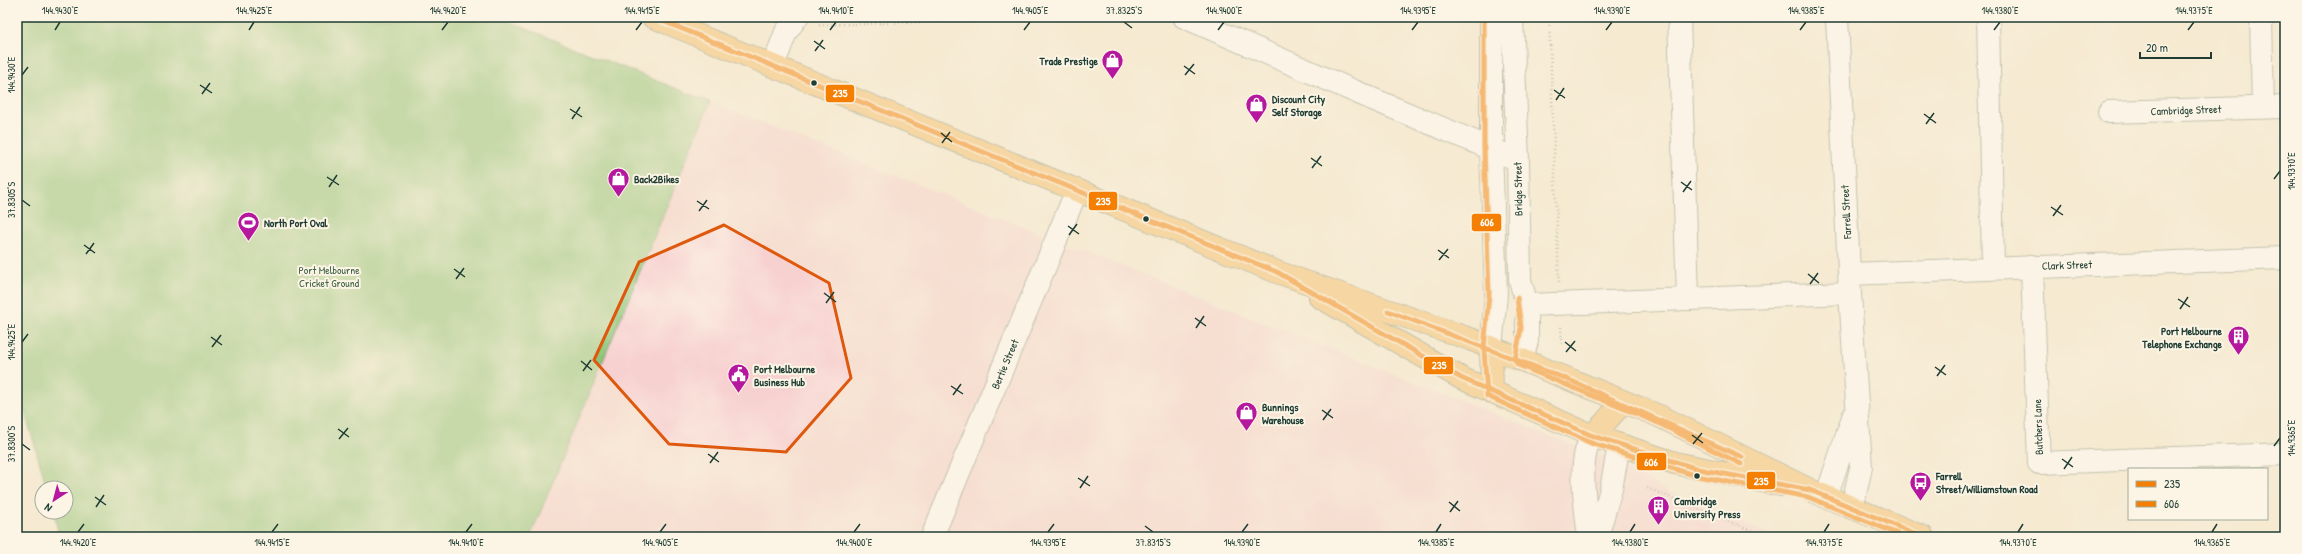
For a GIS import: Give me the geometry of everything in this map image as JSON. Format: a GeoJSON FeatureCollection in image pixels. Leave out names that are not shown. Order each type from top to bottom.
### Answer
{"type":"FeatureCollection","features":[{"type":"Feature","properties":{"kind":"main road"},"geometry":{"type":"LineString","coordinates":[[652,17],[1277,272],[1491,348],[1659,416],[1818,494],[1923,537]]}},
{"type":"Feature","properties":{"kind":"main road"},"geometry":{"type":"LineString","coordinates":[[1277,272],[1430,362],[1492,392],[1593,436],[1698,469],[1818,494]]}},
{"type":"Feature","properties":{"kind":"main road"},"geometry":{"type":"LineString","coordinates":[[1491,348],[1492,392]]}},
{"type":"Feature","properties":{"kind":"main road"},"geometry":{"type":"LineString","coordinates":[[1492,392],[1522,360]]}},
{"type":"Feature","properties":{"kind":"main road"},"geometry":{"type":"LineString","coordinates":[[1593,436],[1624,402]]}},
{"type":"Feature","properties":{"kind":"main road"},"geometry":{"type":"LineString","coordinates":[[1619,444],[1624,402]]}},
{"type":"Feature","properties":{"kind":"street"},"geometry":{"type":"LineString","coordinates":[[1184,17],[1518,160]]}},
{"type":"Feature","properties":{"kind":"street"},"geometry":{"type":"LineString","coordinates":[[1491,17],[1491,148],[1496,294],[1491,348]]}},
{"type":"Feature","properties":{"kind":"street","name":"Bridge Street"},"geometry":{"type":"LineString","coordinates":[[1512,17],[1518,160],[1520,280],[1527,305],[1527,341],[1522,360]]}},
{"type":"Feature","properties":{"kind":"street"},"geometry":{"type":"LineString","coordinates":[[1679,17],[1688,298]]}},
{"type":"Feature","properties":{"kind":"street","name":"Farrell Street"},"geometry":{"type":"LineString","coordinates":[[1837,17],[1849,284],[1860,467],[1852,508]]}},
{"type":"Feature","properties":{"kind":"street"},"geometry":{"type":"LineString","coordinates":[[1988,17],[1993,267]]}},
{"type":"Feature","properties":{"kind":"street"},"geometry":{"type":"LineString","coordinates":[[2261,17],[2263,108]]}},
{"type":"Feature","properties":{"kind":"street"},"geometry":{"type":"LineString","coordinates":[[773,66],[786,32],[805,21]]}},
{"type":"Feature","properties":{"kind":"street","name":"Cambridge Street"},"geometry":{"type":"LineString","coordinates":[[2109,112],[2285,107]]}},
{"type":"Feature","properties":{"kind":"street","name":"Bertie Street"},"geometry":{"type":"LineString","coordinates":[[932,537],[1077,190]]}},
{"type":"Feature","properties":{"kind":"street","name":"Clark Street"},"geometry":{"type":"LineString","coordinates":[[1527,305],[1688,298],[1849,284],[1993,267],[2285,258]]}},
{"type":"Feature","properties":{"kind":"street","name":"Butchers Lane"},"geometry":{"type":"LineString","coordinates":[[2032,266],[2039,462],[2285,454]]}},
{"type":"Feature","properties":{"kind":"street","name":"Farrell Street"},"geometry":{"type":"LineString","coordinates":[[1818,494],[1856,407]]}},
{"type":"Feature","properties":{"kind":"street"},"geometry":{"type":"LineString","coordinates":[[1588,537],[1584,486],[1585,451],[1593,436]]}},
{"type":"Feature","properties":{"kind":"street"},"geometry":{"type":"LineString","coordinates":[[1597,537],[1611,489],[1619,444]]}},
{"type":"Feature","properties":{"kind":"path"},"geometry":{"type":"LineString","coordinates":[[805,21],[1102,17]]}},
{"type":"Feature","properties":{"kind":"path"},"geometry":{"type":"LineString","coordinates":[[1549,17],[1562,344]]}},
{"type":"Feature","properties":{"kind":"path"},"geometry":{"type":"LineString","coordinates":[[1647,488],[1767,537]]}},
{"type":"Feature","properties":{"kind":"highlighted area"},"geometry":{"type":"Polygon","coordinates":[[[724,225],[829,283],[851,378],[786,452],[669,444],[594,360],[639,262],[724,225]]]}},
{"type":"Feature","properties":{"kind":"shaded area"},"geometry":{"type":"Polygon","coordinates":[[[710,102],[1615,462],[1670,493],[1776,537],[530,537],[710,102]]]}},
{"type":"Feature","properties":{"kind":"green space","name":"North Port Oval"},"geometry":{"type":"Polygon","coordinates":[[[17,17],[497,17],[710,102],[530,537],[59,537],[56,520],[74,520],[74,480],[45,480],[17,385],[17,17]]]}},
{"type":"Feature","properties":{"kind":"transit line","name":"235"},"geometry":{"type":"LineString","coordinates":[[653,17],[1277,272],[1461,378],[1593,436],[1698,469],[1810,490],[1923,537]]}},
{"type":"Feature","properties":{"kind":"transit line","name":"606"},"geometry":{"type":"LineString","coordinates":[[1484,17],[1484,148],[1489,294],[1484,348],[1487,396],[1591,443],[1697,476],[1808,497],[1905,537]]}},
{"type":"Feature","properties":{"kind":"transit line","name":"606"},"geometry":{"type":"LineString","coordinates":[[1517,298],[1521,328],[1515,360],[1518,365],[1656,422],[1741,464]]}},
{"type":"Feature","properties":{"kind":"transit line","name":"235"},"geometry":{"type":"LineString","coordinates":[[1388,311],[1567,379],[1742,457]]}},
{"type":"Feature","properties":{"kind":"place","name":"Trade Prestige"},"geometry":{"type":"Point","coordinates":[1113,80]}},
{"type":"Feature","properties":{"kind":"place","name":"Discount City Self Storage"},"geometry":{"type":"Point","coordinates":[1257,124]}},
{"type":"Feature","properties":{"kind":"place","name":"Back2Bikes"},"geometry":{"type":"Point","coordinates":[618,198]}},
{"type":"Feature","properties":{"kind":"place","name":"North Port Oval"},"geometry":{"type":"Point","coordinates":[249,242]}},
{"type":"Feature","properties":{"kind":"place","name":"Port Melbourne Telephone Exchange"},"geometry":{"type":"Point","coordinates":[2238,356]}},
{"type":"Feature","properties":{"kind":"place","name":"Port Melbourne Business Hub"},"geometry":{"type":"Point","coordinates":[739,394]}},
{"type":"Feature","properties":{"kind":"place","name":"Bunnings Warehouse"},"geometry":{"type":"Point","coordinates":[1247,432]}},
{"type":"Feature","properties":{"kind":"place","name":"Farrell Street/Williamstown Road"},"geometry":{"type":"Point","coordinates":[1921,502]}},
{"type":"Feature","properties":{"kind":"place","name":"Cambridge University Press"},"geometry":{"type":"Point","coordinates":[1659,526]}},
{"type":"Feature","properties":{"kind":"park label","name":"Port Melbourne Cricket Ground"},"geometry":{"type":"Point","coordinates":[329,276]}}]}
